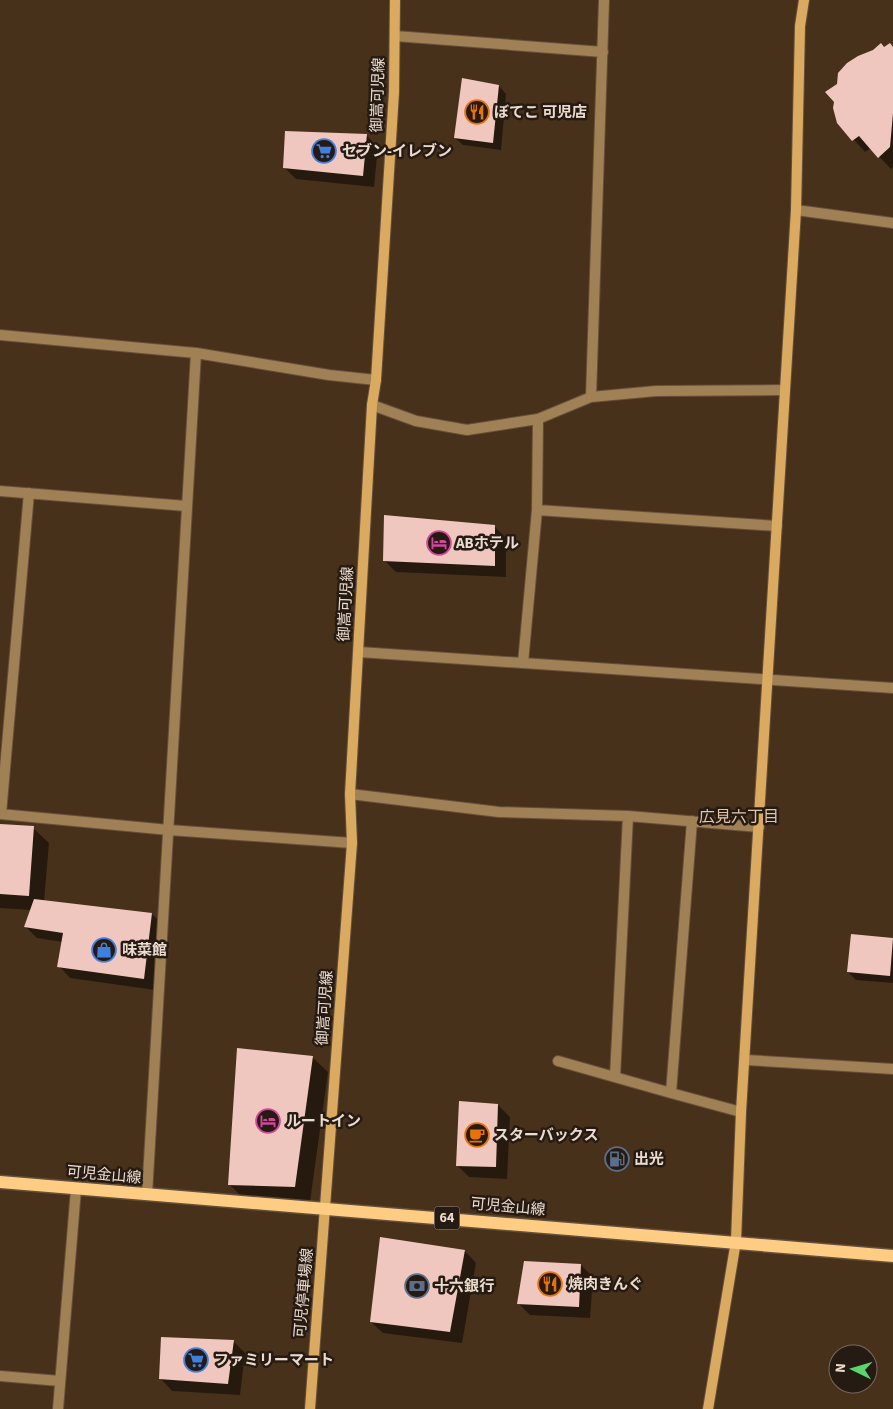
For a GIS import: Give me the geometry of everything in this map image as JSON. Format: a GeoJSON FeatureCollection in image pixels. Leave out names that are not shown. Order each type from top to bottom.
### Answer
{"type":"FeatureCollection","features":[{"type":"Feature","properties":{"kind":"main road","name":"可児金山線"},"geometry":{"type":"LineString","coordinates":[[0,1182],[736,1241],[893,1256]]}},
{"type":"Feature","properties":{"kind":"street","name":"御嵩可児線"},"geometry":{"type":"LineString","coordinates":[[326,1209],[352,844],[350,794],[372,405],[376,380],[394,92],[395,0]]}},
{"type":"Feature","properties":{"kind":"street"},"geometry":{"type":"LineString","coordinates":[[591,397],[604,0]]}},
{"type":"Feature","properties":{"kind":"street"},"geometry":{"type":"LineString","coordinates":[[708,1409],[736,1241],[741,1112],[746,1060],[796,210],[800,26],[804,0]]}},
{"type":"Feature","properties":{"kind":"street"},"geometry":{"type":"LineString","coordinates":[[395,36],[603,52]]}},
{"type":"Feature","properties":{"kind":"street"},"geometry":{"type":"LineString","coordinates":[[796,210],[893,223]]}},
{"type":"Feature","properties":{"kind":"street"},"geometry":{"type":"LineString","coordinates":[[0,335],[196,354],[329,375],[376,380]]}},
{"type":"Feature","properties":{"kind":"street"},"geometry":{"type":"LineString","coordinates":[[147,1195],[196,354]]}},
{"type":"Feature","properties":{"kind":"street"},"geometry":{"type":"LineString","coordinates":[[372,405],[416,420],[467,430],[538,419],[591,397],[656,390],[784,390]]}},
{"type":"Feature","properties":{"kind":"street"},"geometry":{"type":"LineString","coordinates":[[523,663],[537,510],[538,419]]}},
{"type":"Feature","properties":{"kind":"street"},"geometry":{"type":"LineString","coordinates":[[0,490],[186,506]]}},
{"type":"Feature","properties":{"kind":"street"},"geometry":{"type":"LineString","coordinates":[[29,493],[1,814],[168,830],[352,844]]}},
{"type":"Feature","properties":{"kind":"street"},"geometry":{"type":"LineString","coordinates":[[537,510],[777,526]]}},
{"type":"Feature","properties":{"kind":"street"},"geometry":{"type":"LineString","coordinates":[[359,652],[893,688]]}},
{"type":"Feature","properties":{"kind":"street"},"geometry":{"type":"LineString","coordinates":[[350,794],[499,812],[628,816],[759,827]]}},
{"type":"Feature","properties":{"kind":"street"},"geometry":{"type":"LineString","coordinates":[[615,1077],[628,816]]}},
{"type":"Feature","properties":{"kind":"street"},"geometry":{"type":"LineString","coordinates":[[671,1093],[692,821]]}},
{"type":"Feature","properties":{"kind":"street"},"geometry":{"type":"LineString","coordinates":[[746,1060],[893,1069]]}},
{"type":"Feature","properties":{"kind":"street"},"geometry":{"type":"LineString","coordinates":[[558,1061],[741,1112]]}},
{"type":"Feature","properties":{"kind":"street"},"geometry":{"type":"LineString","coordinates":[[58,1409],[76,1189]]}},
{"type":"Feature","properties":{"kind":"street","name":"可児停車場線"},"geometry":{"type":"LineString","coordinates":[[310,1409],[326,1209]]}},
{"type":"Feature","properties":{"kind":"street"},"geometry":{"type":"LineString","coordinates":[[0,1376],[60,1381]]}},
{"type":"Feature","properties":{"kind":"building"},"geometry":{"type":"Polygon","coordinates":[[[881,43],[884,47],[890,43],[893,47],[893,113],[890,147],[878,158],[859,136],[852,141],[837,123],[833,108],[834,102],[825,92],[837,84],[838,73],[847,63],[873,50],[881,43]]]}},
{"type":"Feature","properties":{"kind":"building","name":"ぼてこ 可児店"},"geometry":{"type":"Polygon","coordinates":[[[462,78],[499,85],[493,143],[454,138],[462,78]]]}},
{"type":"Feature","properties":{"kind":"building","name":"セブン-イレブン"},"geometry":{"type":"Polygon","coordinates":[[[285,131],[367,134],[363,176],[283,168],[285,131]]]}},
{"type":"Feature","properties":{"kind":"building","name":"ABホテル"},"geometry":{"type":"Polygon","coordinates":[[[384,515],[495,525],[495,566],[383,561],[384,515]]]}},
{"type":"Feature","properties":{"kind":"building"},"geometry":{"type":"Polygon","coordinates":[[[0,824],[34,826],[29,896],[0,894],[0,824]]]}},
{"type":"Feature","properties":{"kind":"building","name":"味菜館"},"geometry":{"type":"Polygon","coordinates":[[[34,899],[152,913],[144,979],[57,967],[63,933],[24,927],[34,899]]]}},
{"type":"Feature","properties":{"kind":"building"},"geometry":{"type":"Polygon","coordinates":[[[851,934],[893,938],[890,976],[847,972],[851,934]]]}},
{"type":"Feature","properties":{"kind":"building","name":"ルートイン"},"geometry":{"type":"Polygon","coordinates":[[[237,1048],[313,1056],[295,1187],[228,1185],[237,1048]]]}},
{"type":"Feature","properties":{"kind":"building","name":"スターバックス"},"geometry":{"type":"Polygon","coordinates":[[[459,1101],[498,1104],[496,1167],[456,1166],[459,1101]]]}},
{"type":"Feature","properties":{"kind":"building","name":"十六銀行"},"geometry":{"type":"Polygon","coordinates":[[[380,1237],[465,1250],[450,1332],[370,1322],[380,1237]]]}},
{"type":"Feature","properties":{"kind":"building","name":"焼肉きんぐ"},"geometry":{"type":"Polygon","coordinates":[[[524,1261],[581,1264],[579,1307],[517,1304],[524,1261]]]}},
{"type":"Feature","properties":{"kind":"building","name":"ファミリーマート"},"geometry":{"type":"Polygon","coordinates":[[[161,1337],[234,1340],[228,1384],[159,1379],[161,1337]]]}},
{"type":"Feature","properties":{"kind":"place","name":"ぼてこ 可児店"},"geometry":{"type":"Point","coordinates":[477,112]}},
{"type":"Feature","properties":{"kind":"place","name":"セブン-イレブン"},"geometry":{"type":"Point","coordinates":[324,151]}},
{"type":"Feature","properties":{"kind":"place","name":"ABホテル"},"geometry":{"type":"Point","coordinates":[439,543]}},
{"type":"Feature","properties":{"kind":"place","name":"味菜館"},"geometry":{"type":"Point","coordinates":[104,950]}},
{"type":"Feature","properties":{"kind":"place","name":"ルートイン"},"geometry":{"type":"Point","coordinates":[268,1121]}},
{"type":"Feature","properties":{"kind":"place","name":"スターバックス"},"geometry":{"type":"Point","coordinates":[477,1135]}},
{"type":"Feature","properties":{"kind":"place","name":"出光"},"geometry":{"type":"Point","coordinates":[617,1159]}},
{"type":"Feature","properties":{"kind":"place","name":"焼肉きんぐ"},"geometry":{"type":"Point","coordinates":[550,1284]}},
{"type":"Feature","properties":{"kind":"place","name":"十六銀行"},"geometry":{"type":"Point","coordinates":[417,1286]}},
{"type":"Feature","properties":{"kind":"place","name":"ファミリーマート"},"geometry":{"type":"Point","coordinates":[196,1360]}},
{"type":"Feature","properties":{"kind":"district","name":"広見六丁目"},"geometry":{"type":"Point","coordinates":[739,817]}}]}
